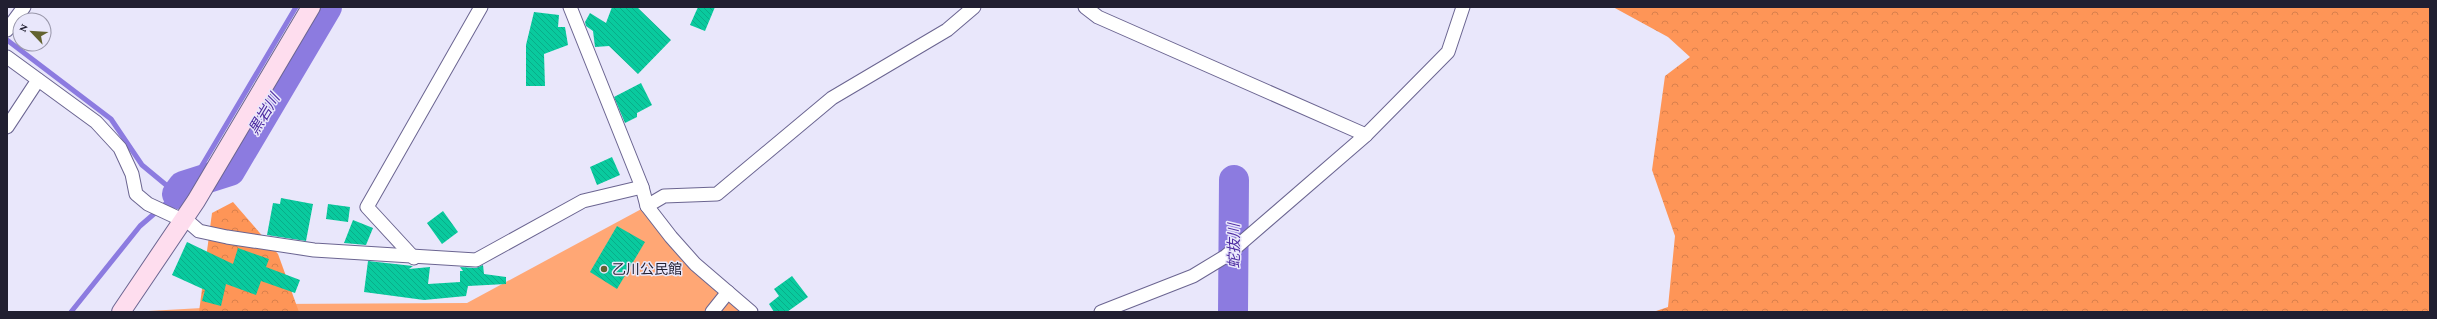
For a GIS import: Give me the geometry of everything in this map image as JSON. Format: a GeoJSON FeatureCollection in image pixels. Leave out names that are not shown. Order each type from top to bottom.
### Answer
{"type":"FeatureCollection","features":[{"type":"Feature","properties":{"kind":"street"},"geometry":{"type":"LineString","coordinates":[[8,28],[24,7]]}},
{"type":"Feature","properties":{"kind":"street"},"geometry":{"type":"LineString","coordinates":[[122,312],[176,217],[196,201],[311,7]]}},
{"type":"Feature","properties":{"kind":"street"},"geometry":{"type":"LineString","coordinates":[[414,258],[367,207],[481,7]]}},
{"type":"Feature","properties":{"kind":"street"},"geometry":{"type":"LineString","coordinates":[[570,7],[642,186],[647,206],[696,264],[751,312]]}},
{"type":"Feature","properties":{"kind":"street"},"geometry":{"type":"LineString","coordinates":[[647,206],[664,196],[717,194],[832,98],[947,30],[974,7]]}},
{"type":"Feature","properties":{"kind":"street"},"geometry":{"type":"LineString","coordinates":[[1085,7],[1098,17],[1366,135]]}},
{"type":"Feature","properties":{"kind":"street"},"geometry":{"type":"LineString","coordinates":[[1110,311],[1193,276],[1226,256],[1366,135],[1448,52],[1463,7]]}},
{"type":"Feature","properties":{"kind":"street"},"geometry":{"type":"LineString","coordinates":[[7,57],[101,127],[120,148],[132,174],[136,194],[148,204],[191,224],[199,231],[227,237],[314,250],[414,258],[476,260],[583,201],[642,186]]}},
{"type":"Feature","properties":{"kind":"street"},"geometry":{"type":"LineString","coordinates":[[7,127],[38,80]]}},
{"type":"Feature","properties":{"kind":"street"},"geometry":{"type":"LineString","coordinates":[[712,312],[728,292]]}},
{"type":"Feature","properties":{"kind":"shaded area"},"geometry":{"type":"Polygon","coordinates":[[[647,206],[751,312],[130,312],[274,304],[467,303],[647,206]]]}},
{"type":"Feature","properties":{"kind":"green space"},"geometry":{"type":"Polygon","coordinates":[[[1613,7],[2430,7],[2430,312],[1653,312],[1668,307],[1675,236],[1652,170],[1665,76],[1690,57],[1668,37],[1613,7]]]}},
{"type":"Feature","properties":{"kind":"green space"},"geometry":{"type":"Polygon","coordinates":[[[233,202],[278,254],[299,312],[199,312],[212,213],[233,202]]]}},
{"type":"Feature","properties":{"kind":"building"},"geometry":{"type":"Polygon","coordinates":[[[612,7],[637,7],[671,40],[638,74],[609,46],[595,47],[593,31],[586,26],[585,22],[590,13],[606,23],[612,7]]]}},
{"type":"Feature","properties":{"kind":"building"},"geometry":{"type":"Polygon","coordinates":[[[698,7],[715,7],[705,31],[690,25],[698,7]]]}},
{"type":"Feature","properties":{"kind":"building"},"geometry":{"type":"Polygon","coordinates":[[[534,12],[559,15],[558,27],[565,27],[568,45],[544,54],[545,86],[526,86],[526,45],[534,12]]]}},
{"type":"Feature","properties":{"kind":"building"},"geometry":{"type":"Polygon","coordinates":[[[641,83],[652,105],[637,113],[637,117],[625,123],[614,97],[641,83]]]}},
{"type":"Feature","properties":{"kind":"building"},"geometry":{"type":"Polygon","coordinates":[[[612,157],[620,175],[597,185],[590,167],[612,157]]]}},
{"type":"Feature","properties":{"kind":"building"},"geometry":{"type":"Polygon","coordinates":[[[281,198],[313,204],[306,241],[267,235],[273,203],[280,204],[281,198]]]}},
{"type":"Feature","properties":{"kind":"building"},"geometry":{"type":"Polygon","coordinates":[[[328,204],[350,207],[348,222],[326,219],[328,204]]]}},
{"type":"Feature","properties":{"kind":"building"},"geometry":{"type":"Polygon","coordinates":[[[443,211],[458,232],[442,244],[427,223],[443,211]]]}},
{"type":"Feature","properties":{"kind":"building"},"geometry":{"type":"Polygon","coordinates":[[[353,220],[373,228],[366,245],[344,243],[353,220]]]}},
{"type":"Feature","properties":{"kind":"building","name":"乙川公民館"},"geometry":{"type":"Polygon","coordinates":[[[617,226],[645,242],[617,289],[590,272],[617,226]]]}},
{"type":"Feature","properties":{"kind":"building"},"geometry":{"type":"Polygon","coordinates":[[[187,242],[233,264],[238,248],[269,259],[266,267],[300,280],[295,293],[261,281],[256,295],[226,284],[221,306],[202,301],[205,290],[172,275],[187,242]]]}},
{"type":"Feature","properties":{"kind":"building"},"geometry":{"type":"Polygon","coordinates":[[[368,261],[413,266],[409,269],[430,267],[428,284],[460,282],[460,271],[463,271],[460,267],[476,268],[483,265],[484,274],[506,277],[506,284],[468,286],[466,296],[424,300],[364,292],[368,261]]]}},
{"type":"Feature","properties":{"kind":"building"},"geometry":{"type":"Polygon","coordinates":[[[792,276],[808,297],[787,312],[774,312],[769,304],[779,296],[774,289],[792,276]]]}},
{"type":"Feature","properties":{"kind":"waterway"},"geometry":{"type":"LineString","coordinates":[[191,184],[296,7]]}},
{"type":"Feature","properties":{"kind":"waterway","name":"黒岩川"},"geometry":{"type":"LineString","coordinates":[[177,194],[183,186],[230,171],[327,7]]}},
{"type":"Feature","properties":{"kind":"waterway"},"geometry":{"type":"LineString","coordinates":[[7,40],[111,119],[142,165],[177,194],[140,226],[71,312]]}},
{"type":"Feature","properties":{"kind":"waterway","name":"蛇抜川"},"geometry":{"type":"LineString","coordinates":[[1233,312],[1234,180]]}},
{"type":"Feature","properties":{"kind":"place","name":"乙川公民館"},"geometry":{"type":"Point","coordinates":[604,269]}}]}
